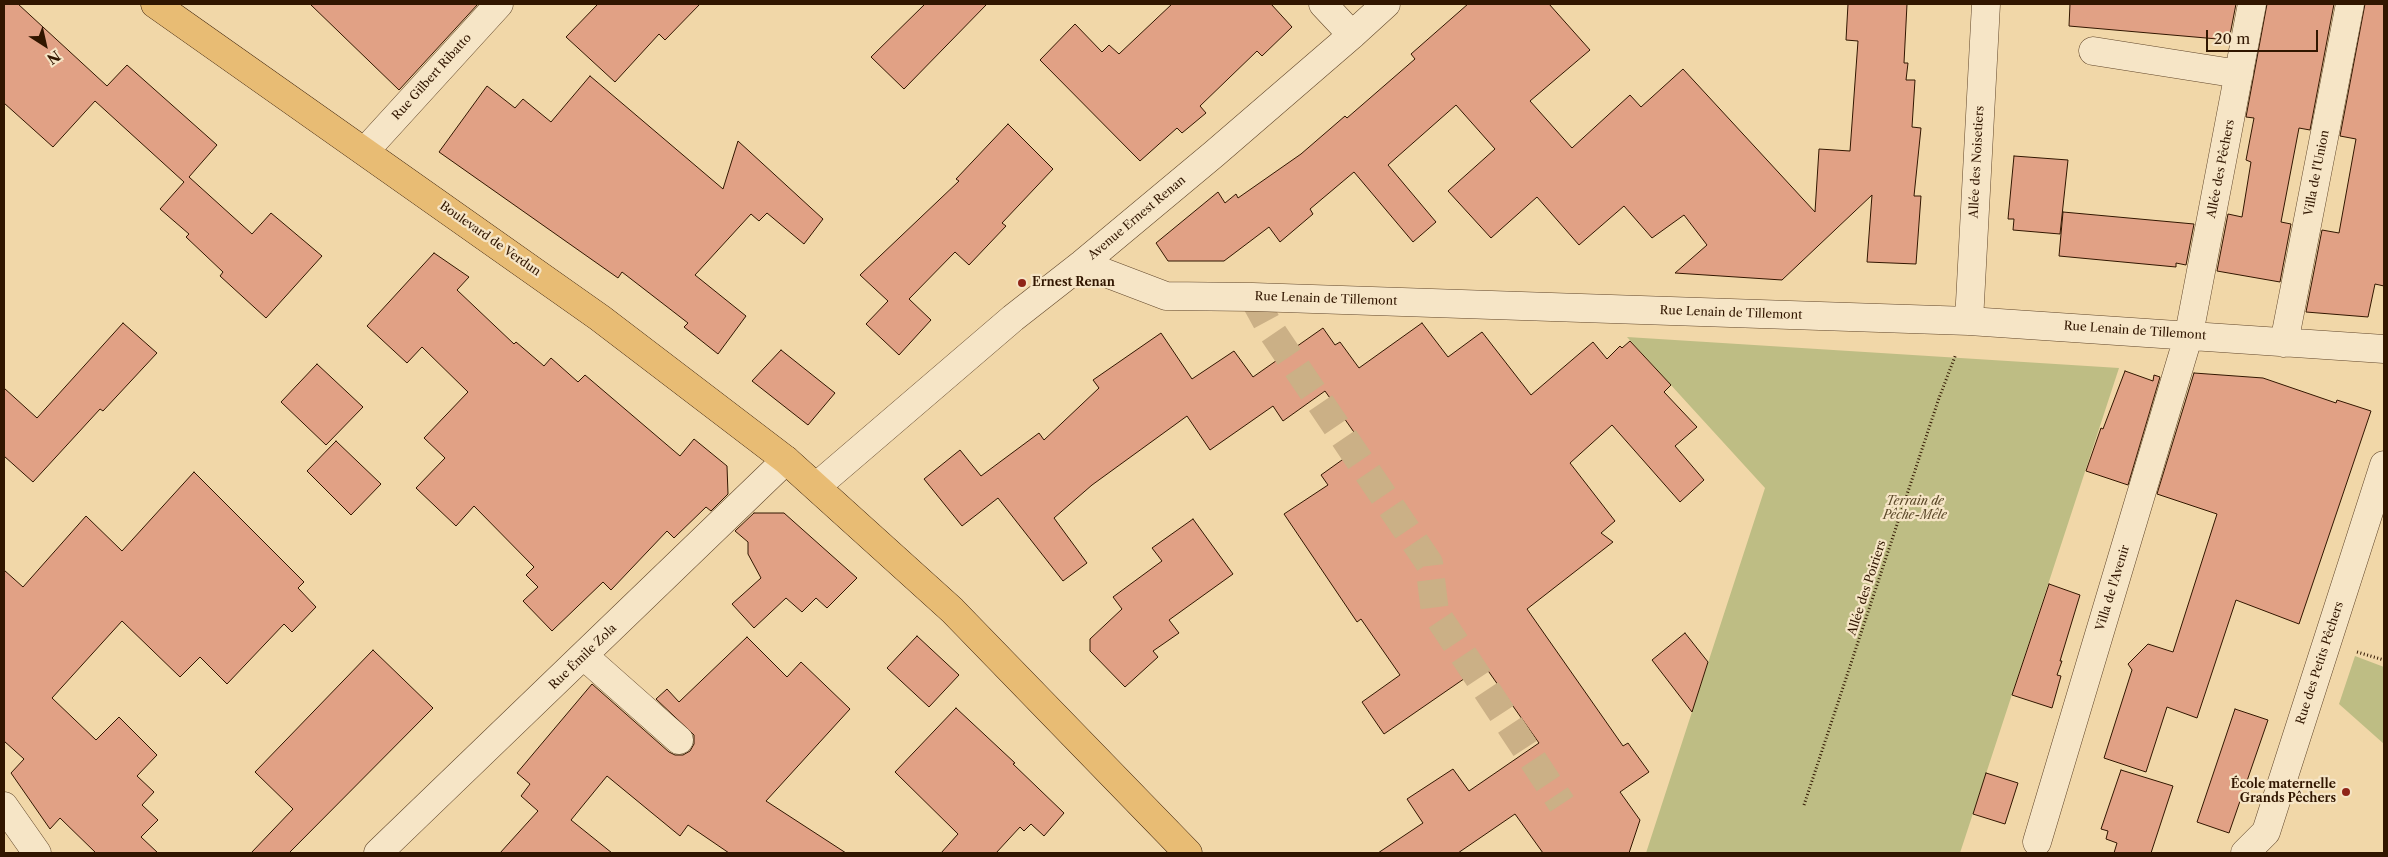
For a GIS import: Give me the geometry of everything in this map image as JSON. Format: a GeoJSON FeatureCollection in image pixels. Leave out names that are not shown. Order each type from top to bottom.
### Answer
{"type":"FeatureCollection","features":[{"type":"Feature","properties":{"kind":"main road","name":"Boulevard de Verdun"},"geometry":{"type":"LineString","coordinates":[[155,4],[600,318],[786,460],[952,610],[1188,853]]}},
{"type":"Feature","properties":{"kind":"street","name":"Rue Gilbert Ribatto"},"geometry":{"type":"LineString","coordinates":[[365,151],[499,4]]}},
{"type":"Feature","properties":{"kind":"street"},"geometry":{"type":"LineString","coordinates":[[1323,4],[1352,35]]}},
{"type":"Feature","properties":{"kind":"street","name":"Avenue Ernest Renan"},"geometry":{"type":"LineString","coordinates":[[817,486],[1013,318],[1082,264],[1386,4]]}},
{"type":"Feature","properties":{"kind":"street","name":"Allée des Noisetiers"},"geometry":{"type":"LineString","coordinates":[[1969,321],[1986,4]]}},
{"type":"Feature","properties":{"kind":"street","name":"Allée des Pêchers"},"geometry":{"type":"LineString","coordinates":[[2189,334],[2252,4]]}},
{"type":"Feature","properties":{"kind":"street","name":"Villa de l'Union"},"geometry":{"type":"LineString","coordinates":[[2284,343],[2350,4]]}},
{"type":"Feature","properties":{"kind":"street"},"geometry":{"type":"LineString","coordinates":[[2093,51],[2239,74]]}},
{"type":"Feature","properties":{"kind":"street","name":"Rue Lenain de Tillemont"},"geometry":{"type":"LineString","coordinates":[[1082,264],[1166,296],[1253,297],[1969,321],[2189,334],[2284,343],[2384,349]]}},
{"type":"Feature","properties":{"kind":"street","name":"Villa de l'Avenir"},"geometry":{"type":"LineString","coordinates":[[2037,842],[2189,334]]}},
{"type":"Feature","properties":{"kind":"street","name":"Rue Émile Zola"},"geometry":{"type":"LineString","coordinates":[[378,853],[786,460]]}},
{"type":"Feature","properties":{"kind":"street","name":"Rue des Petits Pêchers"},"geometry":{"type":"LineString","coordinates":[[2245,853],[2266,832],[2378,504],[2384,465]]}},
{"type":"Feature","properties":{"kind":"street"},"geometry":{"type":"LineString","coordinates":[[584,656],[679,740]]}},
{"type":"Feature","properties":{"kind":"street"},"geometry":{"type":"LineString","coordinates":[[4,806],[37,853]]}},
{"type":"Feature","properties":{"kind":"path","name":"Allée des Poiriers"},"geometry":{"type":"LineString","coordinates":[[1804,805],[1940,398],[1969,321]]}},
{"type":"Feature","properties":{"kind":"green space","name":"Terrain de Pêche-Mêle"},"geometry":{"type":"Polygon","coordinates":[[[1627,337],[2119,368],[1960,853],[1646,853],[1765,488],[1627,337]]]}},
{"type":"Feature","properties":{"kind":"green space"},"geometry":{"type":"Polygon","coordinates":[[[2355,656],[2384,667],[2384,744],[2339,704],[2355,656]]]}},
{"type":"Feature","properties":{"kind":"building"},"geometry":{"type":"Polygon","coordinates":[[[4,4],[18,4],[107,86],[127,65],[217,145],[189,177],[252,234],[271,213],[322,256],[266,318],[220,276],[223,272],[186,237],[189,234],[160,209],[184,182],[95,101],[53,147],[4,103],[4,4]]]}},
{"type":"Feature","properties":{"kind":"building"},"geometry":{"type":"Polygon","coordinates":[[[310,4],[478,4],[399,90],[310,4]]]}},
{"type":"Feature","properties":{"kind":"building"},"geometry":{"type":"Polygon","coordinates":[[[598,4],[700,4],[665,40],[659,34],[615,82],[566,37],[598,4]]]}},
{"type":"Feature","properties":{"kind":"building"},"geometry":{"type":"Polygon","coordinates":[[[925,4],[987,4],[904,89],[871,57],[925,4]]]}},
{"type":"Feature","properties":{"kind":"building"},"geometry":{"type":"Polygon","coordinates":[[[1172,4],[1271,4],[1292,27],[1262,56],[1257,51],[1200,106],[1206,113],[1182,133],[1177,128],[1140,161],[1040,60],[1075,24],[1102,52],[1109,45],[1119,54],[1172,4]]]}},
{"type":"Feature","properties":{"kind":"building"},"geometry":{"type":"Polygon","coordinates":[[[1468,4],[1549,4],[1590,50],[1530,101],[1572,148],[1630,95],[1641,107],[1683,69],[1815,212],[1819,149],[1850,151],[1858,41],[1846,40],[1848,4],[1907,4],[1904,63],[1908,63],[1906,80],[1915,80],[1912,127],[1921,128],[1914,196],[1921,196],[1916,264],[1867,262],[1872,195],[1782,280],[1675,273],[1707,245],[1684,215],[1652,238],[1624,206],[1579,245],[1537,197],[1491,238],[1448,191],[1495,149],[1456,105],[1388,165],[1436,222],[1413,242],[1354,172],[1310,209],[1313,214],[1280,242],[1269,227],[1224,261],[1168,261],[1156,243],[1218,192],[1225,203],[1236,194],[1238,198],[1301,154],[1345,116],[1347,118],[1415,59],[1411,54],[1468,4]]]}},
{"type":"Feature","properties":{"kind":"building"},"geometry":{"type":"Polygon","coordinates":[[[2070,4],[2236,4],[2229,40],[2069,26],[2070,4]]]}},
{"type":"Feature","properties":{"kind":"building"},"geometry":{"type":"Polygon","coordinates":[[[2267,4],[2334,4],[2310,130],[2299,128],[2281,222],[2291,224],[2280,282],[2217,271],[2228,214],[2242,217],[2251,162],[2246,160],[2254,118],[2246,117],[2267,4]]]}},
{"type":"Feature","properties":{"kind":"building"},"geometry":{"type":"Polygon","coordinates":[[[2365,4],[2384,4],[2384,286],[2375,284],[2368,317],[2306,312],[2322,230],[2339,233],[2356,139],[2340,136],[2365,4]]]}},
{"type":"Feature","properties":{"kind":"building"},"geometry":{"type":"Polygon","coordinates":[[[590,76],[723,189],[738,141],[823,219],[804,244],[767,213],[759,221],[751,214],[695,275],[746,316],[718,354],[684,327],[688,323],[622,272],[618,278],[439,152],[487,86],[515,108],[523,99],[551,122],[590,76]]]}},
{"type":"Feature","properties":{"kind":"building"},"geometry":{"type":"Polygon","coordinates":[[[1008,124],[1053,169],[1002,223],[1006,226],[969,265],[955,252],[909,299],[931,320],[899,355],[866,324],[888,301],[860,275],[959,181],[956,179],[1008,124]]]}},
{"type":"Feature","properties":{"kind":"building"},"geometry":{"type":"Polygon","coordinates":[[[2014,156],[2068,160],[2060,234],[2013,230],[2014,219],[2008,219],[2014,156]]]}},
{"type":"Feature","properties":{"kind":"building"},"geometry":{"type":"Polygon","coordinates":[[[2063,212],[2194,224],[2186,265],[2176,263],[2176,267],[2059,256],[2063,212]]]}},
{"type":"Feature","properties":{"kind":"building"},"geometry":{"type":"Polygon","coordinates":[[[434,253],[469,277],[457,290],[514,344],[516,342],[544,366],[551,358],[578,382],[585,375],[680,456],[694,439],[727,466],[728,494],[711,511],[706,507],[674,538],[667,531],[611,590],[603,582],[552,631],[523,601],[538,587],[526,575],[534,567],[474,506],[456,526],[416,488],[445,458],[424,438],[468,392],[422,347],[407,363],[367,326],[434,253]]]}},
{"type":"Feature","properties":{"kind":"building"},"geometry":{"type":"Polygon","coordinates":[[[123,323],[157,353],[103,411],[100,409],[33,482],[4,456],[4,388],[37,418],[123,323]]]}},
{"type":"Feature","properties":{"kind":"building"},"geometry":{"type":"Polygon","coordinates":[[[1422,323],[1448,357],[1482,332],[1531,395],[1593,342],[1607,359],[1620,346],[1622,348],[1630,341],[1671,385],[1664,392],[1697,427],[1675,446],[1704,480],[1680,502],[1612,425],[1570,463],[1615,521],[1601,533],[1613,542],[1527,609],[1623,746],[1628,743],[1649,772],[1620,792],[1640,820],[1629,853],[1543,853],[1515,814],[1458,853],[1378,853],[1423,823],[1407,799],[1453,769],[1469,791],[1539,743],[1484,665],[1384,734],[1362,702],[1400,675],[1361,619],[1357,622],[1284,514],[1328,485],[1321,475],[1363,445],[1325,391],[1283,421],[1273,406],[1210,450],[1187,416],[1092,485],[1054,518],[1087,563],[1063,581],[998,498],[962,526],[924,479],[960,450],[981,476],[1039,433],[1044,440],[1099,388],[1093,380],[1161,333],[1192,379],[1234,351],[1253,377],[1323,328],[1335,345],[1340,342],[1359,368],[1422,323]]]}},
{"type":"Feature","properties":{"kind":"building"},"geometry":{"type":"Polygon","coordinates":[[[781,350],[835,393],[808,425],[752,381],[781,350]]]}},
{"type":"Feature","properties":{"kind":"building"},"geometry":{"type":"Polygon","coordinates":[[[317,364],[363,407],[326,445],[281,402],[317,364]]]}},
{"type":"Feature","properties":{"kind":"building"},"geometry":{"type":"Polygon","coordinates":[[[2125,371],[2153,381],[2154,375],[2160,377],[2128,485],[2086,471],[2101,428],[2103,429],[2125,371]]]}},
{"type":"Feature","properties":{"kind":"building"},"geometry":{"type":"Polygon","coordinates":[[[2194,373],[2263,378],[2336,403],[2337,400],[2371,411],[2299,624],[2236,600],[2197,718],[2167,707],[2146,772],[2104,758],[2132,670],[2128,664],[2148,644],[2173,652],[2217,514],[2157,494],[2194,373]]]}},
{"type":"Feature","properties":{"kind":"building"},"geometry":{"type":"Polygon","coordinates":[[[336,441],[381,484],[351,515],[307,471],[336,441]]]}},
{"type":"Feature","properties":{"kind":"building"},"geometry":{"type":"Polygon","coordinates":[[[194,472],[304,582],[298,588],[316,607],[292,632],[284,624],[227,684],[200,657],[180,677],[122,621],[52,698],[96,740],[119,717],[157,755],[137,776],[154,792],[142,805],[158,820],[141,837],[158,853],[96,853],[60,818],[50,829],[11,773],[24,759],[4,741],[4,570],[23,587],[86,516],[122,551],[194,472]]]}},
{"type":"Feature","properties":{"kind":"building"},"geometry":{"type":"Polygon","coordinates":[[[754,513],[784,513],[857,578],[827,608],[816,598],[802,612],[786,598],[754,628],[732,604],[761,578],[748,554],[748,542],[735,531],[754,513]]]}},
{"type":"Feature","properties":{"kind":"building"},"geometry":{"type":"Polygon","coordinates":[[[1193,519],[1233,574],[1169,620],[1179,633],[1153,651],[1158,657],[1125,687],[1090,651],[1090,639],[1122,609],[1113,597],[1162,561],[1152,548],[1193,519]]]}},
{"type":"Feature","properties":{"kind":"building"},"geometry":{"type":"Polygon","coordinates":[[[2049,584],[2080,595],[2060,661],[2062,661],[2057,675],[2061,676],[2052,708],[2012,695],[2049,584]]]}},
{"type":"Feature","properties":{"kind":"building"},"geometry":{"type":"Polygon","coordinates":[[[1685,633],[1708,662],[1692,712],[1652,660],[1685,633]]]}},
{"type":"Feature","properties":{"kind":"building"},"geometry":{"type":"Polygon","coordinates":[[[917,636],[959,675],[929,707],[887,668],[917,636]]]}},
{"type":"Feature","properties":{"kind":"building"},"geometry":{"type":"Polygon","coordinates":[[[747,637],[787,677],[801,662],[850,709],[766,801],[846,853],[729,853],[688,825],[680,836],[607,776],[571,820],[612,853],[500,853],[538,811],[521,796],[530,784],[517,773],[592,684],[669,752],[675,755],[683,755],[690,751],[694,744],[694,735],[656,699],[667,689],[679,702],[747,637]]]}},
{"type":"Feature","properties":{"kind":"building"},"geometry":{"type":"Polygon","coordinates":[[[373,650],[433,708],[289,853],[251,853],[293,809],[255,772],[373,650]]]}},
{"type":"Feature","properties":{"kind":"building"},"geometry":{"type":"Polygon","coordinates":[[[956,708],[1015,763],[1013,764],[1064,813],[1044,836],[1031,824],[1024,831],[1020,827],[996,853],[941,853],[958,834],[895,772],[956,708]]]}},
{"type":"Feature","properties":{"kind":"building"},"geometry":{"type":"Polygon","coordinates":[[[2235,709],[2268,720],[2229,833],[2197,822],[2235,709]]]}},
{"type":"Feature","properties":{"kind":"building"},"geometry":{"type":"Polygon","coordinates":[[[2121,770],[2173,786],[2151,853],[2114,853],[2117,843],[2106,839],[2108,831],[2101,829],[2121,770]]]}},
{"type":"Feature","properties":{"kind":"building"},"geometry":{"type":"Polygon","coordinates":[[[1986,773],[2018,783],[2005,824],[1973,814],[1986,773]]]}},
{"type":"Feature","properties":{"kind":"tunnel"},"geometry":{"type":"LineString","coordinates":[[1253,297],[1271,330],[1429,563],[1435,612],[1562,804]]}},
{"type":"Feature","properties":{"kind":"place","name":"Ernest Renan"},"geometry":{"type":"Point","coordinates":[1022,283]}},
{"type":"Feature","properties":{"kind":"place","name":"École maternelle Grands Pêchers"},"geometry":{"type":"Point","coordinates":[2346,792]}}]}
